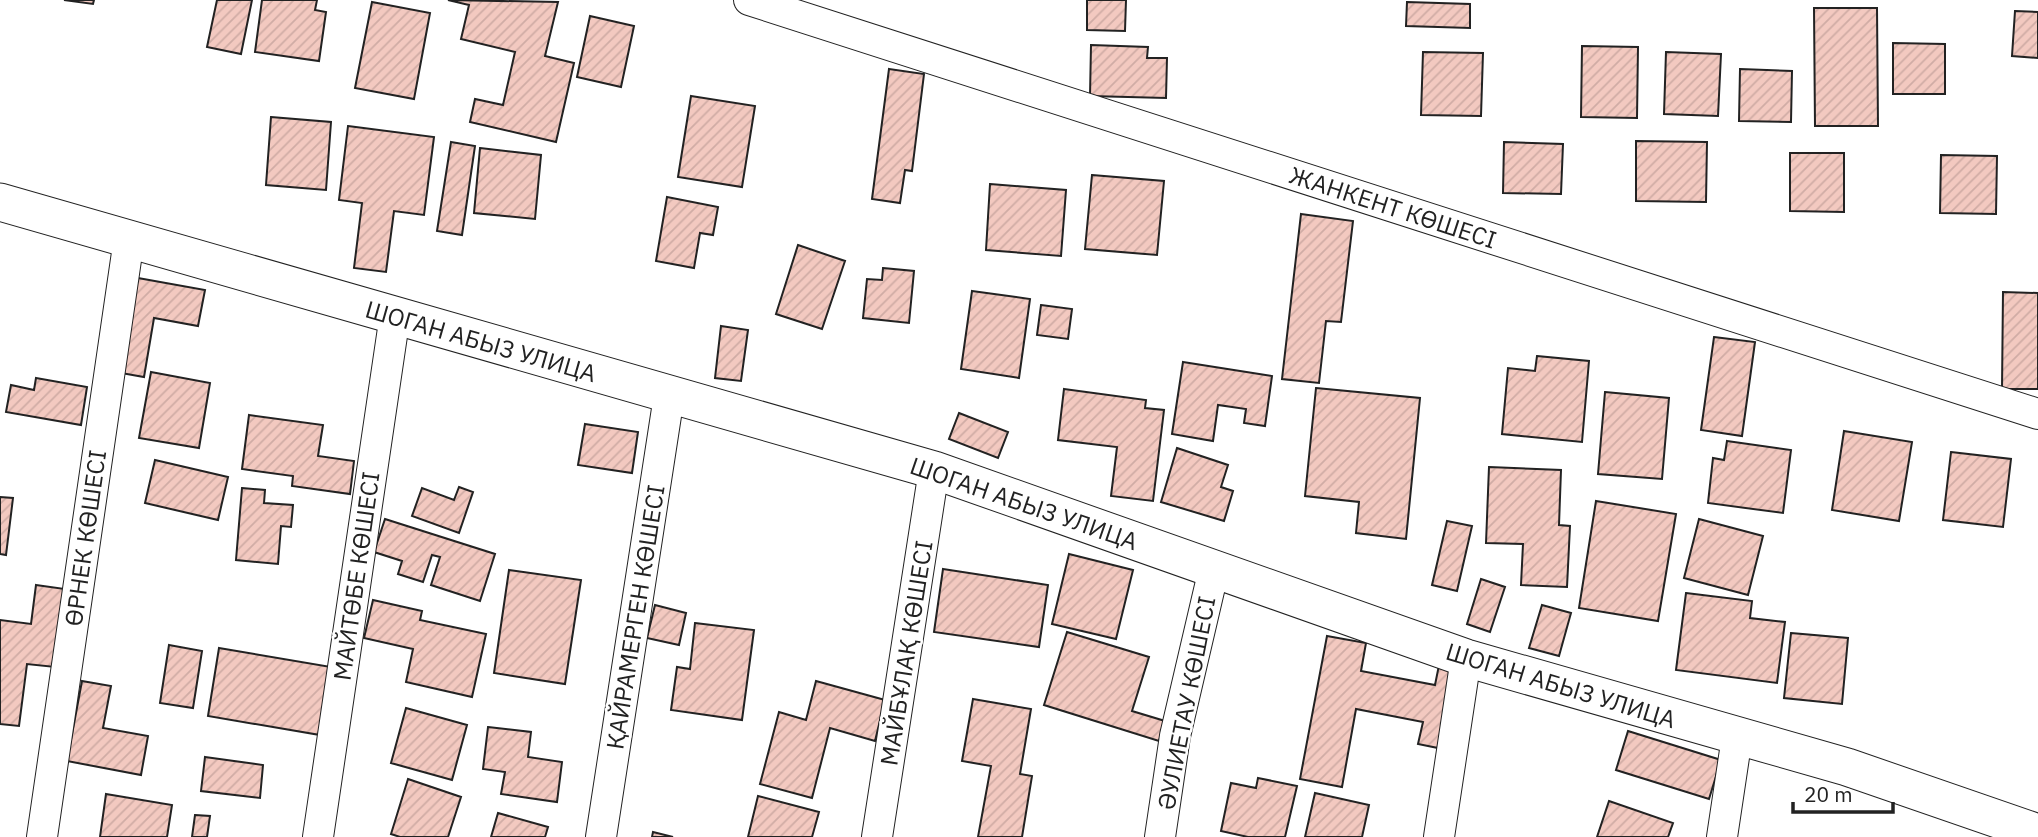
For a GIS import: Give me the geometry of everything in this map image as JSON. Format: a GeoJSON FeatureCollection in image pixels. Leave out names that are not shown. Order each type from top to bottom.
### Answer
{"type":"FeatureCollection","features":[{"type":"Feature","properties":{"kind":"street","name":"ЖАНКЕНТ КӨШЕСІ"},"geometry":{"type":"LineString","coordinates":[[749,0],[2038,414]]}},
{"type":"Feature","properties":{"kind":"street","name":"ШОГАН АБЫЗ УЛИЦА"},"geometry":{"type":"LineString","coordinates":[[0,202],[934,470],[1466,658],[1847,767],[2018,831]]}},
{"type":"Feature","properties":{"kind":"street","name":"ӨРНЕК КӨШЕСІ"},"geometry":{"type":"LineString","coordinates":[[42,837],[129,239]]}},
{"type":"Feature","properties":{"kind":"street","name":"МАЙТӨБЕ КӨШЕСІ"},"geometry":{"type":"LineString","coordinates":[[318,837],[395,315]]}},
{"type":"Feature","properties":{"kind":"street","name":"ҚАЙРАМЕРГЕН КӨШЕСІ"},"geometry":{"type":"LineString","coordinates":[[601,837],[669,396]]}},
{"type":"Feature","properties":{"kind":"street","name":"МАЙБҰЛАҚ КӨШЕСІ"},"geometry":{"type":"LineString","coordinates":[[877,837],[934,470]]}},
{"type":"Feature","properties":{"kind":"street","name":"ӘУЛИЕТАУ КӨШЕСІ"},"geometry":{"type":"LineString","coordinates":[[1160,837],[1175,736],[1214,569]]}},
{"type":"Feature","properties":{"kind":"street"},"geometry":{"type":"LineString","coordinates":[[1439,837],[1466,658]]}},
{"type":"Feature","properties":{"kind":"street"},"geometry":{"type":"LineString","coordinates":[[1722,837],[1737,737]]}},
{"type":"Feature","properties":{"kind":"building"},"geometry":{"type":"Polygon","coordinates":[[[64,0],[94,0],[93,4],[64,0]]]}},
{"type":"Feature","properties":{"kind":"building"},"geometry":{"type":"Polygon","coordinates":[[[217,0],[252,0],[241,54],[207,47],[217,0]]]}},
{"type":"Feature","properties":{"kind":"building"},"geometry":{"type":"Polygon","coordinates":[[[262,0],[317,0],[315,10],[326,12],[319,61],[255,52],[262,0]]]}},
{"type":"Feature","properties":{"kind":"building"},"geometry":{"type":"Polygon","coordinates":[[[448,0],[558,2],[545,56],[574,63],[556,142],[470,122],[475,99],[503,105],[515,52],[461,39],[469,5],[448,0]]]}},
{"type":"Feature","properties":{"kind":"building"},"geometry":{"type":"Polygon","coordinates":[[[1087,0],[1126,0],[1125,31],[1087,30],[1087,0]]]}},
{"type":"Feature","properties":{"kind":"building"},"geometry":{"type":"Polygon","coordinates":[[[372,2],[430,13],[414,99],[355,88],[372,2]]]}},
{"type":"Feature","properties":{"kind":"building"},"geometry":{"type":"Polygon","coordinates":[[[1407,2],[1470,4],[1470,28],[1406,26],[1407,2]]]}},
{"type":"Feature","properties":{"kind":"building"},"geometry":{"type":"Polygon","coordinates":[[[1814,8],[1877,8],[1878,126],[1815,126],[1814,8]]]}},
{"type":"Feature","properties":{"kind":"building"},"geometry":{"type":"Polygon","coordinates":[[[2015,11],[2038,12],[2038,58],[2012,56],[2015,11]]]}},
{"type":"Feature","properties":{"kind":"building"},"geometry":{"type":"Polygon","coordinates":[[[590,16],[634,26],[621,87],[577,77],[590,16]]]}},
{"type":"Feature","properties":{"kind":"building"},"geometry":{"type":"Polygon","coordinates":[[[1893,43],[1945,44],[1945,94],[1893,94],[1893,43]]]}},
{"type":"Feature","properties":{"kind":"building"},"geometry":{"type":"Polygon","coordinates":[[[1091,45],[1148,47],[1147,58],[1167,58],[1166,98],[1090,96],[1091,45]]]}},
{"type":"Feature","properties":{"kind":"building"},"geometry":{"type":"Polygon","coordinates":[[[1582,46],[1638,47],[1637,118],[1581,117],[1582,46]]]}},
{"type":"Feature","properties":{"kind":"building"},"geometry":{"type":"Polygon","coordinates":[[[1423,52],[1483,53],[1481,116],[1421,115],[1423,52]]]}},
{"type":"Feature","properties":{"kind":"building"},"geometry":{"type":"Polygon","coordinates":[[[1666,52],[1721,54],[1718,116],[1664,114],[1666,52]]]}},
{"type":"Feature","properties":{"kind":"building"},"geometry":{"type":"Polygon","coordinates":[[[889,69],[924,74],[912,171],[905,170],[900,203],[872,199],[889,69]]]}},
{"type":"Feature","properties":{"kind":"building"},"geometry":{"type":"Polygon","coordinates":[[[1740,69],[1792,71],[1791,122],[1739,121],[1740,69]]]}},
{"type":"Feature","properties":{"kind":"building"},"geometry":{"type":"Polygon","coordinates":[[[691,96],[755,106],[742,187],[678,177],[691,96]]]}},
{"type":"Feature","properties":{"kind":"building"},"geometry":{"type":"Polygon","coordinates":[[[271,117],[331,122],[326,190],[266,185],[271,117]]]}},
{"type":"Feature","properties":{"kind":"building"},"geometry":{"type":"Polygon","coordinates":[[[348,126],[434,137],[424,215],[394,211],[386,272],[354,268],[362,203],[339,200],[348,126]]]}},
{"type":"Feature","properties":{"kind":"building"},"geometry":{"type":"Polygon","coordinates":[[[1636,141],[1707,142],[1706,202],[1636,201],[1636,141]]]}},
{"type":"Feature","properties":{"kind":"building"},"geometry":{"type":"Polygon","coordinates":[[[451,142],[475,146],[462,235],[437,231],[451,142]]]}},
{"type":"Feature","properties":{"kind":"building"},"geometry":{"type":"Polygon","coordinates":[[[1504,142],[1563,144],[1561,194],[1503,193],[1504,142]]]}},
{"type":"Feature","properties":{"kind":"building"},"geometry":{"type":"Polygon","coordinates":[[[480,148],[541,155],[535,219],[474,213],[480,148]]]}},
{"type":"Feature","properties":{"kind":"building"},"geometry":{"type":"Polygon","coordinates":[[[1790,153],[1844,153],[1844,212],[1790,211],[1790,153]]]}},
{"type":"Feature","properties":{"kind":"building"},"geometry":{"type":"Polygon","coordinates":[[[1941,155],[1997,156],[1996,214],[1940,213],[1941,155]]]}},
{"type":"Feature","properties":{"kind":"building"},"geometry":{"type":"Polygon","coordinates":[[[1092,175],[1164,181],[1157,255],[1085,249],[1092,175]]]}},
{"type":"Feature","properties":{"kind":"building"},"geometry":{"type":"Polygon","coordinates":[[[990,184],[1066,190],[1061,256],[986,250],[990,184]]]}},
{"type":"Feature","properties":{"kind":"building"},"geometry":{"type":"Polygon","coordinates":[[[667,197],[718,207],[713,235],[700,233],[694,268],[656,261],[667,197]]]}},
{"type":"Feature","properties":{"kind":"building"},"geometry":{"type":"Polygon","coordinates":[[[1301,214],[1353,221],[1341,322],[1326,321],[1319,383],[1282,379],[1301,214]]]}},
{"type":"Feature","properties":{"kind":"building"},"geometry":{"type":"Polygon","coordinates":[[[798,245],[845,261],[822,329],[776,314],[798,245]]]}},
{"type":"Feature","properties":{"kind":"building"},"geometry":{"type":"Polygon","coordinates":[[[883,268],[914,271],[909,323],[863,318],[867,279],[882,280],[883,268]]]}},
{"type":"Feature","properties":{"kind":"building"},"geometry":{"type":"Polygon","coordinates":[[[138,278],[205,290],[198,326],[154,318],[144,377],[121,373],[138,278]]]}},
{"type":"Feature","properties":{"kind":"building"},"geometry":{"type":"Polygon","coordinates":[[[972,291],[1030,299],[1019,378],[961,369],[972,291]]]}},
{"type":"Feature","properties":{"kind":"building"},"geometry":{"type":"Polygon","coordinates":[[[2003,292],[2038,293],[2038,389],[2002,389],[2003,292]]]}},
{"type":"Feature","properties":{"kind":"building"},"geometry":{"type":"Polygon","coordinates":[[[1041,305],[1072,309],[1068,339],[1037,335],[1041,305]]]}},
{"type":"Feature","properties":{"kind":"building"},"geometry":{"type":"Polygon","coordinates":[[[721,326],[748,330],[741,381],[715,378],[721,326]]]}},
{"type":"Feature","properties":{"kind":"building"},"geometry":{"type":"Polygon","coordinates":[[[1714,337],[1755,342],[1742,436],[1701,430],[1714,337]]]}},
{"type":"Feature","properties":{"kind":"building"},"geometry":{"type":"Polygon","coordinates":[[[1537,356],[1589,361],[1582,442],[1502,434],[1508,368],[1535,371],[1537,356]]]}},
{"type":"Feature","properties":{"kind":"building"},"geometry":{"type":"Polygon","coordinates":[[[1183,362],[1272,376],[1265,426],[1244,423],[1246,409],[1218,405],[1213,441],[1172,434],[1183,362]]]}},
{"type":"Feature","properties":{"kind":"building"},"geometry":{"type":"Polygon","coordinates":[[[151,372],[210,383],[199,448],[139,438],[151,372]]]}},
{"type":"Feature","properties":{"kind":"building"},"geometry":{"type":"Polygon","coordinates":[[[36,378],[87,387],[81,425],[6,412],[11,385],[34,390],[36,378]]]}},
{"type":"Feature","properties":{"kind":"building"},"geometry":{"type":"Polygon","coordinates":[[[1316,388],[1420,398],[1406,539],[1356,533],[1359,502],[1305,496],[1316,388]]]}},
{"type":"Feature","properties":{"kind":"building"},"geometry":{"type":"Polygon","coordinates":[[[1064,389],[1146,400],[1145,408],[1164,410],[1153,501],[1111,496],[1117,447],[1058,440],[1064,389]]]}},
{"type":"Feature","properties":{"kind":"building"},"geometry":{"type":"Polygon","coordinates":[[[1605,392],[1669,398],[1662,479],[1598,474],[1605,392]]]}},
{"type":"Feature","properties":{"kind":"building"},"geometry":{"type":"Polygon","coordinates":[[[959,413],[1008,432],[998,458],[949,439],[959,413]]]}},
{"type":"Feature","properties":{"kind":"building"},"geometry":{"type":"Polygon","coordinates":[[[249,415],[323,425],[318,456],[354,461],[350,494],[292,486],[293,476],[242,469],[249,415]]]}},
{"type":"Feature","properties":{"kind":"building"},"geometry":{"type":"Polygon","coordinates":[[[585,424],[638,432],[632,473],[578,465],[585,424]]]}},
{"type":"Feature","properties":{"kind":"building"},"geometry":{"type":"Polygon","coordinates":[[[1844,431],[1912,442],[1899,521],[1832,510],[1844,431]]]}},
{"type":"Feature","properties":{"kind":"building"},"geometry":{"type":"Polygon","coordinates":[[[1727,441],[1791,450],[1783,513],[1708,503],[1713,458],[1724,460],[1727,441]]]}},
{"type":"Feature","properties":{"kind":"building"},"geometry":{"type":"Polygon","coordinates":[[[1177,448],[1228,465],[1221,487],[1233,491],[1224,521],[1161,502],[1177,448]]]}},
{"type":"Feature","properties":{"kind":"building"},"geometry":{"type":"Polygon","coordinates":[[[1951,452],[2011,459],[2003,527],[1943,520],[1951,452]]]}},
{"type":"Feature","properties":{"kind":"building"},"geometry":{"type":"Polygon","coordinates":[[[155,460],[228,477],[218,520],[145,503],[155,460]]]}},
{"type":"Feature","properties":{"kind":"building"},"geometry":{"type":"Polygon","coordinates":[[[1489,467],[1561,470],[1559,525],[1570,526],[1567,587],[1521,585],[1523,544],[1486,543],[1489,467]]]}},
{"type":"Feature","properties":{"kind":"building"},"geometry":{"type":"Polygon","coordinates":[[[459,487],[473,492],[459,533],[412,516],[422,488],[454,500],[459,487]]]}},
{"type":"Feature","properties":{"kind":"building"},"geometry":{"type":"Polygon","coordinates":[[[242,488],[265,490],[264,503],[293,505],[291,527],[281,526],[278,564],[236,560],[242,488]]]}},
{"type":"Feature","properties":{"kind":"building"},"geometry":{"type":"Polygon","coordinates":[[[0,497],[13,498],[6,555],[0,554],[0,497]]]}},
{"type":"Feature","properties":{"kind":"building"},"geometry":{"type":"Polygon","coordinates":[[[1596,501],[1676,514],[1658,621],[1579,608],[1596,501]]]}},
{"type":"Feature","properties":{"kind":"building"},"geometry":{"type":"Polygon","coordinates":[[[385,519],[495,554],[480,601],[431,585],[440,557],[432,555],[423,582],[398,574],[402,561],[374,552],[385,519]]]}},
{"type":"Feature","properties":{"kind":"building"},"geometry":{"type":"Polygon","coordinates":[[[1699,519],[1763,536],[1748,595],[1684,578],[1699,519]]]}},
{"type":"Feature","properties":{"kind":"building"},"geometry":{"type":"Polygon","coordinates":[[[1447,521],[1472,526],[1457,591],[1432,585],[1447,521]]]}},
{"type":"Feature","properties":{"kind":"building"},"geometry":{"type":"Polygon","coordinates":[[[1069,554],[1133,570],[1116,639],[1052,624],[1069,554]]]}},
{"type":"Feature","properties":{"kind":"building"},"geometry":{"type":"Polygon","coordinates":[[[943,569],[1048,585],[1039,647],[934,632],[943,569]]]}},
{"type":"Feature","properties":{"kind":"building"},"geometry":{"type":"Polygon","coordinates":[[[509,570],[581,580],[565,684],[494,673],[509,570]]]}},
{"type":"Feature","properties":{"kind":"building"},"geometry":{"type":"Polygon","coordinates":[[[1481,579],[1505,587],[1490,632],[1467,624],[1481,579]]]}},
{"type":"Feature","properties":{"kind":"building"},"geometry":{"type":"Polygon","coordinates":[[[36,585],[65,589],[55,667],[27,664],[19,726],[0,724],[0,620],[31,624],[36,585]]]}},
{"type":"Feature","properties":{"kind":"building"},"geometry":{"type":"Polygon","coordinates":[[[1686,593],[1752,601],[1750,618],[1785,622],[1777,683],[1676,670],[1686,593]]]}},
{"type":"Feature","properties":{"kind":"building"},"geometry":{"type":"Polygon","coordinates":[[[373,600],[422,611],[420,620],[486,634],[472,697],[406,682],[413,649],[364,638],[373,600]]]}},
{"type":"Feature","properties":{"kind":"building"},"geometry":{"type":"Polygon","coordinates":[[[655,605],[686,613],[679,645],[647,638],[655,605]]]}},
{"type":"Feature","properties":{"kind":"building"},"geometry":{"type":"Polygon","coordinates":[[[1542,605],[1571,613],[1559,656],[1529,648],[1542,605]]]}},
{"type":"Feature","properties":{"kind":"building"},"geometry":{"type":"Polygon","coordinates":[[[695,623],[754,630],[742,720],[671,710],[677,667],[690,669],[695,623]]]}},
{"type":"Feature","properties":{"kind":"building"},"geometry":{"type":"Polygon","coordinates":[[[1067,632],[1149,657],[1132,711],[1165,721],[1159,741],[1044,705],[1067,632]]]}},
{"type":"Feature","properties":{"kind":"building"},"geometry":{"type":"Polygon","coordinates":[[[1791,633],[1848,638],[1842,704],[1784,698],[1791,633]]]}},
{"type":"Feature","properties":{"kind":"building"},"geometry":{"type":"Polygon","coordinates":[[[1327,636],[1366,643],[1361,671],[1435,685],[1439,665],[1453,667],[1438,748],[1418,744],[1423,722],[1356,709],[1342,787],[1300,779],[1327,636]]]}},
{"type":"Feature","properties":{"kind":"building"},"geometry":{"type":"Polygon","coordinates":[[[169,645],[202,651],[193,708],[160,703],[169,645]]]}},
{"type":"Feature","properties":{"kind":"building"},"geometry":{"type":"Polygon","coordinates":[[[219,648],[331,667],[320,735],[208,716],[219,648]]]}},
{"type":"Feature","properties":{"kind":"building"},"geometry":{"type":"Polygon","coordinates":[[[82,681],[111,686],[103,728],[148,736],[141,775],[67,761],[82,681]]]}},
{"type":"Feature","properties":{"kind":"building"},"geometry":{"type":"Polygon","coordinates":[[[816,681],[885,700],[875,741],[830,728],[812,798],[760,784],[779,712],[806,720],[816,681]]]}},
{"type":"Feature","properties":{"kind":"building"},"geometry":{"type":"Polygon","coordinates":[[[973,699],[1031,709],[1020,774],[1032,776],[1022,837],[978,837],[991,766],[962,761],[973,699]]]}},
{"type":"Feature","properties":{"kind":"building"},"geometry":{"type":"Polygon","coordinates":[[[406,708],[467,725],[452,780],[391,763],[406,708]]]}},
{"type":"Feature","properties":{"kind":"building"},"geometry":{"type":"Polygon","coordinates":[[[488,727],[531,732],[528,757],[562,762],[557,802],[501,794],[505,772],[483,769],[488,727]]]}},
{"type":"Feature","properties":{"kind":"building"},"geometry":{"type":"Polygon","coordinates":[[[1628,731],[1721,760],[1709,799],[1616,770],[1628,731]]]}},
{"type":"Feature","properties":{"kind":"building"},"geometry":{"type":"Polygon","coordinates":[[[205,757],[263,765],[260,798],[201,791],[205,757]]]}},
{"type":"Feature","properties":{"kind":"building"},"geometry":{"type":"Polygon","coordinates":[[[1258,778],[1297,786],[1285,837],[1248,837],[1221,831],[1231,783],[1256,788],[1258,778]]]}},
{"type":"Feature","properties":{"kind":"building"},"geometry":{"type":"Polygon","coordinates":[[[408,779],[461,797],[448,837],[400,837],[391,834],[408,779]]]}},
{"type":"Feature","properties":{"kind":"building"},"geometry":{"type":"Polygon","coordinates":[[[1315,793],[1369,805],[1362,837],[1305,837],[1315,793]]]}},
{"type":"Feature","properties":{"kind":"building"},"geometry":{"type":"Polygon","coordinates":[[[106,794],[172,805],[167,837],[100,837],[106,794]]]}},
{"type":"Feature","properties":{"kind":"building"},"geometry":{"type":"Polygon","coordinates":[[[758,796],[819,812],[812,837],[748,837],[758,796]]]}},
{"type":"Feature","properties":{"kind":"building"},"geometry":{"type":"Polygon","coordinates":[[[1609,801],[1673,823],[1668,837],[1597,837],[1609,801]]]}},
{"type":"Feature","properties":{"kind":"building"},"geometry":{"type":"Polygon","coordinates":[[[498,813],[548,827],[545,837],[491,837],[498,813]]]}},
{"type":"Feature","properties":{"kind":"building"},"geometry":{"type":"Polygon","coordinates":[[[195,815],[210,816],[207,837],[192,837],[195,815]]]}},
{"type":"Feature","properties":{"kind":"building"},"geometry":{"type":"Polygon","coordinates":[[[653,832],[673,837],[652,837],[653,832]]]}}]}
